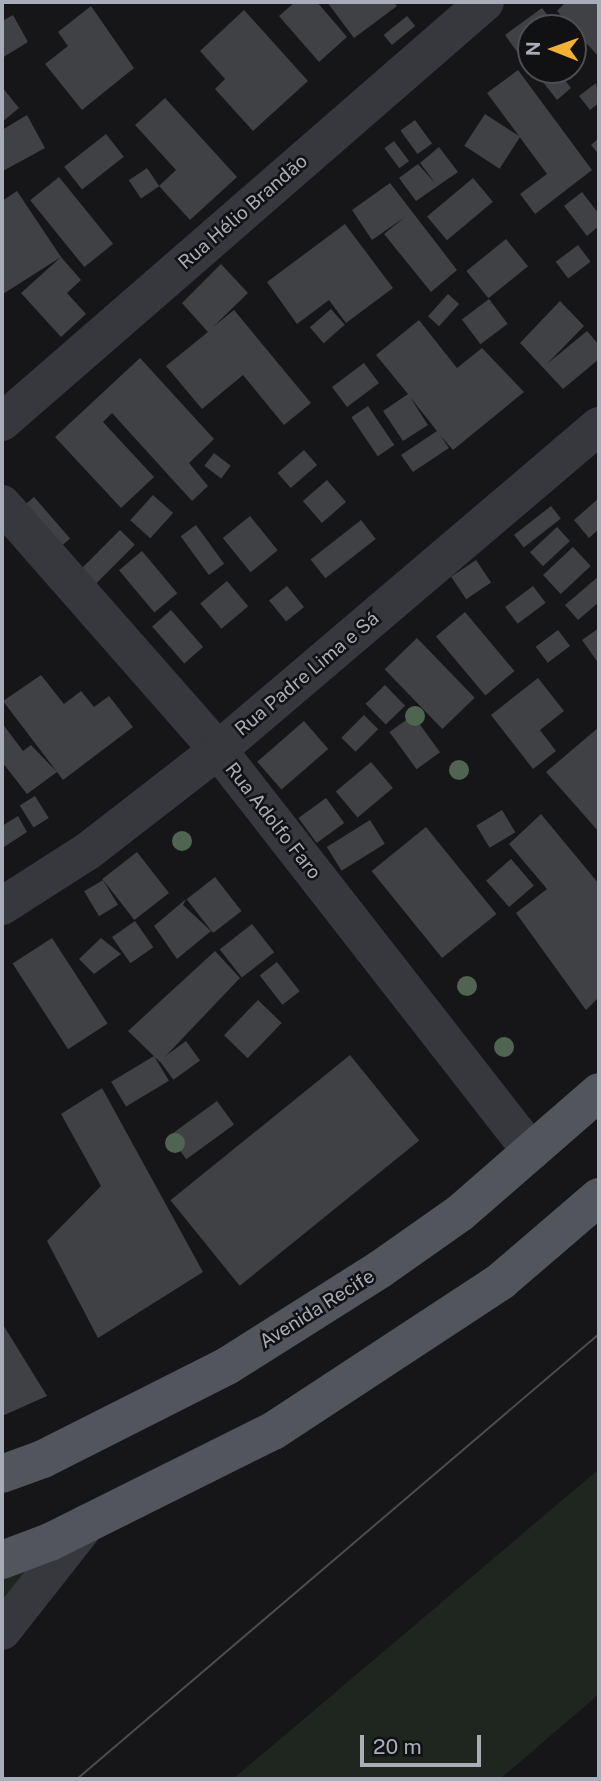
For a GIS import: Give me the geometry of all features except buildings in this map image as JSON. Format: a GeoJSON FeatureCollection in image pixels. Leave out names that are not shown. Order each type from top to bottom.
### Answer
{"type":"FeatureCollection","features":[{"type":"Feature","properties":{"kind":"main road","name":"Avenida Recife"},"geometry":{"type":"LineString","coordinates":[[2,1474],[44,1459],[227,1366],[379,1270],[460,1213],[599,1092]]}},
{"type":"Feature","properties":{"kind":"main road"},"geometry":{"type":"LineString","coordinates":[[2,1560],[88,1523],[273,1431],[501,1282],[599,1196]]}},
{"type":"Feature","properties":{"kind":"street","name":"Rua Hélio Brandão"},"geometry":{"type":"LineString","coordinates":[[2,422],[485,2]]}},
{"type":"Feature","properties":{"kind":"street","name":"Rua Padre Lima e Sá"},"geometry":{"type":"LineString","coordinates":[[2,906],[88,851],[218,750],[599,426]]}},
{"type":"Feature","properties":{"kind":"street","name":"Rua Adolfo Faro"},"geometry":{"type":"LineString","coordinates":[[2,504],[218,750],[531,1150]]}},
{"type":"Feature","properties":{"kind":"street"},"geometry":{"type":"LineString","coordinates":[[2,1631],[88,1523]]}},
{"type":"Feature","properties":{"kind":"shaded area"},"geometry":{"type":"Polygon","coordinates":[[[599,1469],[599,1694],[500,1779],[233,1779],[599,1469]]]}},
{"type":"Feature","properties":{"kind":"shaded area"},"geometry":{"type":"Polygon","coordinates":[[[53,1550],[2,1615],[2,1572],[53,1550]]]}},
{"type":"Feature","properties":{"kind":"tram line"},"geometry":{"type":"LineString","coordinates":[[77,1779],[599,1334]]}}]}
